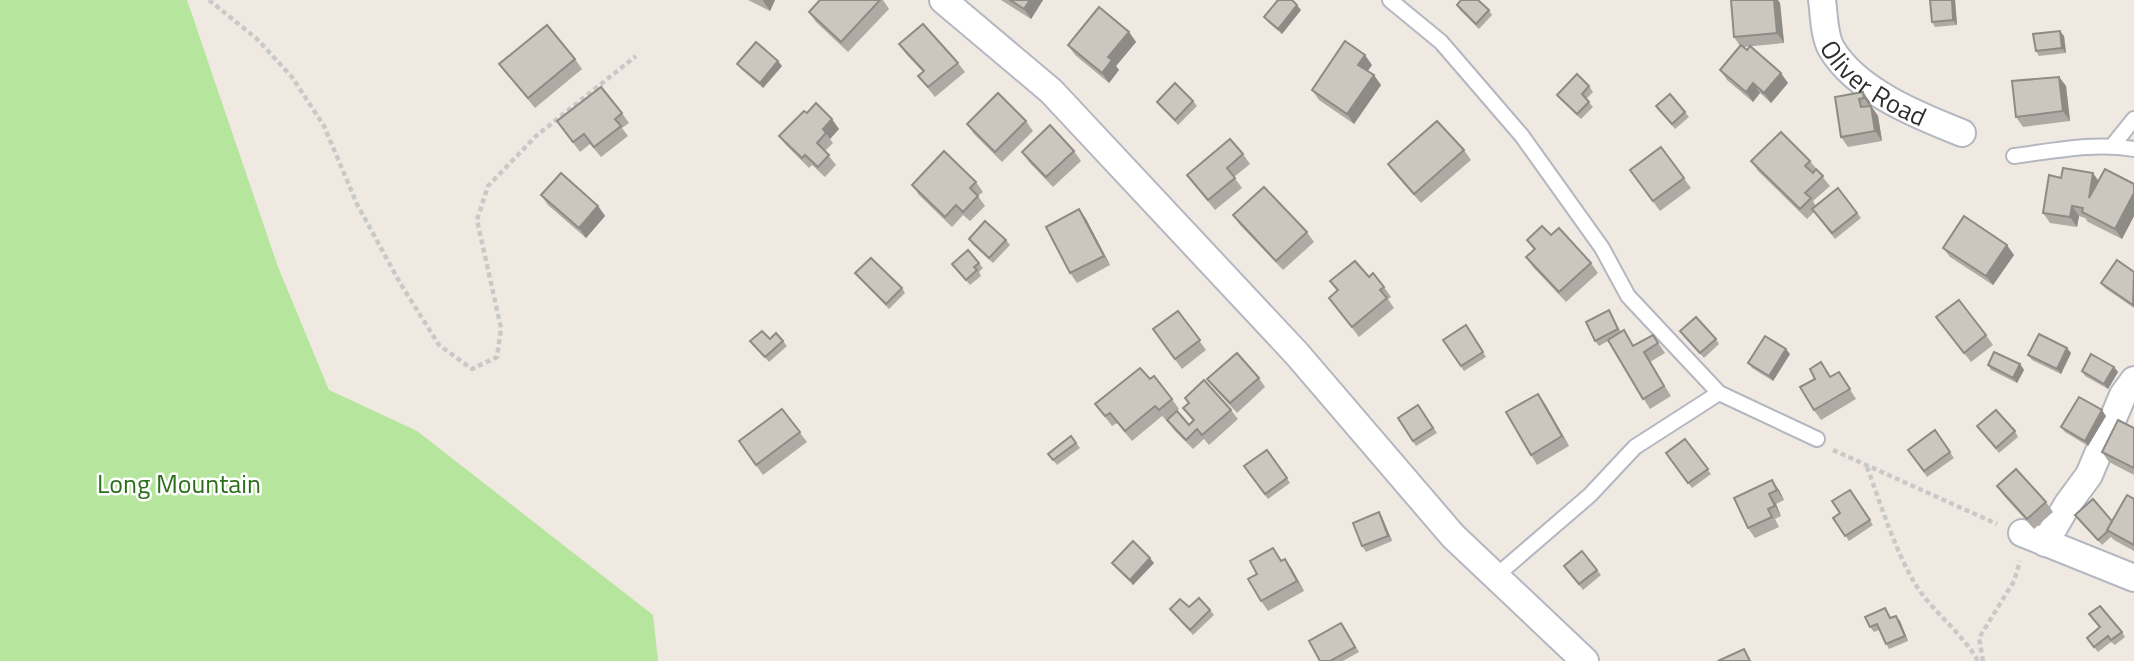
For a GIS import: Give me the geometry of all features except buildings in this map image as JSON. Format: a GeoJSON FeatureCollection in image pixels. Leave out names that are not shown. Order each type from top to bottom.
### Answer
{"type":"FeatureCollection","features":[{"type":"Feature","properties":{"kind":"street"},"geometry":{"type":"LineString","coordinates":[[943,0],[1051,91],[1297,354],[1453,536],[1585,661]]}},
{"type":"Feature","properties":{"kind":"street","name":"Oliver Road"},"geometry":{"type":"LineString","coordinates":[[1822,0],[1830,46],[1844,66],[1909,111],[1962,133]]}},
{"type":"Feature","properties":{"kind":"street"},"geometry":{"type":"LineString","coordinates":[[2134,380],[2123,395],[2089,475],[2067,505],[2033,538],[2134,578]]}},
{"type":"Feature","properties":{"kind":"lane"},"geometry":{"type":"LineString","coordinates":[[1390,0],[1441,42],[1522,136],[1602,248],[1628,296],[1719,393],[1817,439]]}},
{"type":"Feature","properties":{"kind":"lane"},"geometry":{"type":"LineString","coordinates":[[2113,145],[2134,119]]}},
{"type":"Feature","properties":{"kind":"lane"},"geometry":{"type":"LineString","coordinates":[[2014,156],[2113,145],[2134,149]]}},
{"type":"Feature","properties":{"kind":"lane"},"geometry":{"type":"LineString","coordinates":[[1496,576],[1590,495],[1635,447],[1719,393]]}},
{"type":"Feature","properties":{"kind":"path"},"geometry":{"type":"LineString","coordinates":[[209,0],[257,39],[292,77],[324,126],[357,204],[400,283],[439,345],[472,369],[496,357],[501,328],[477,220],[488,186],[536,136],[636,56]]}},
{"type":"Feature","properties":{"kind":"path"},"geometry":{"type":"LineString","coordinates":[[1817,439],[1831,449],[1867,466],[2033,538],[2020,562],[2014,581],[1979,638],[1981,661]]}},
{"type":"Feature","properties":{"kind":"path"},"geometry":{"type":"LineString","coordinates":[[1867,466],[1914,583],[1981,661]]}},
{"type":"Feature","properties":{"kind":"green space","name":"Long Mountain"},"geometry":{"type":"Polygon","coordinates":[[[0,0],[187,0],[278,267],[329,390],[417,431],[653,615],[658,661],[0,661],[0,0]]]}}]}
